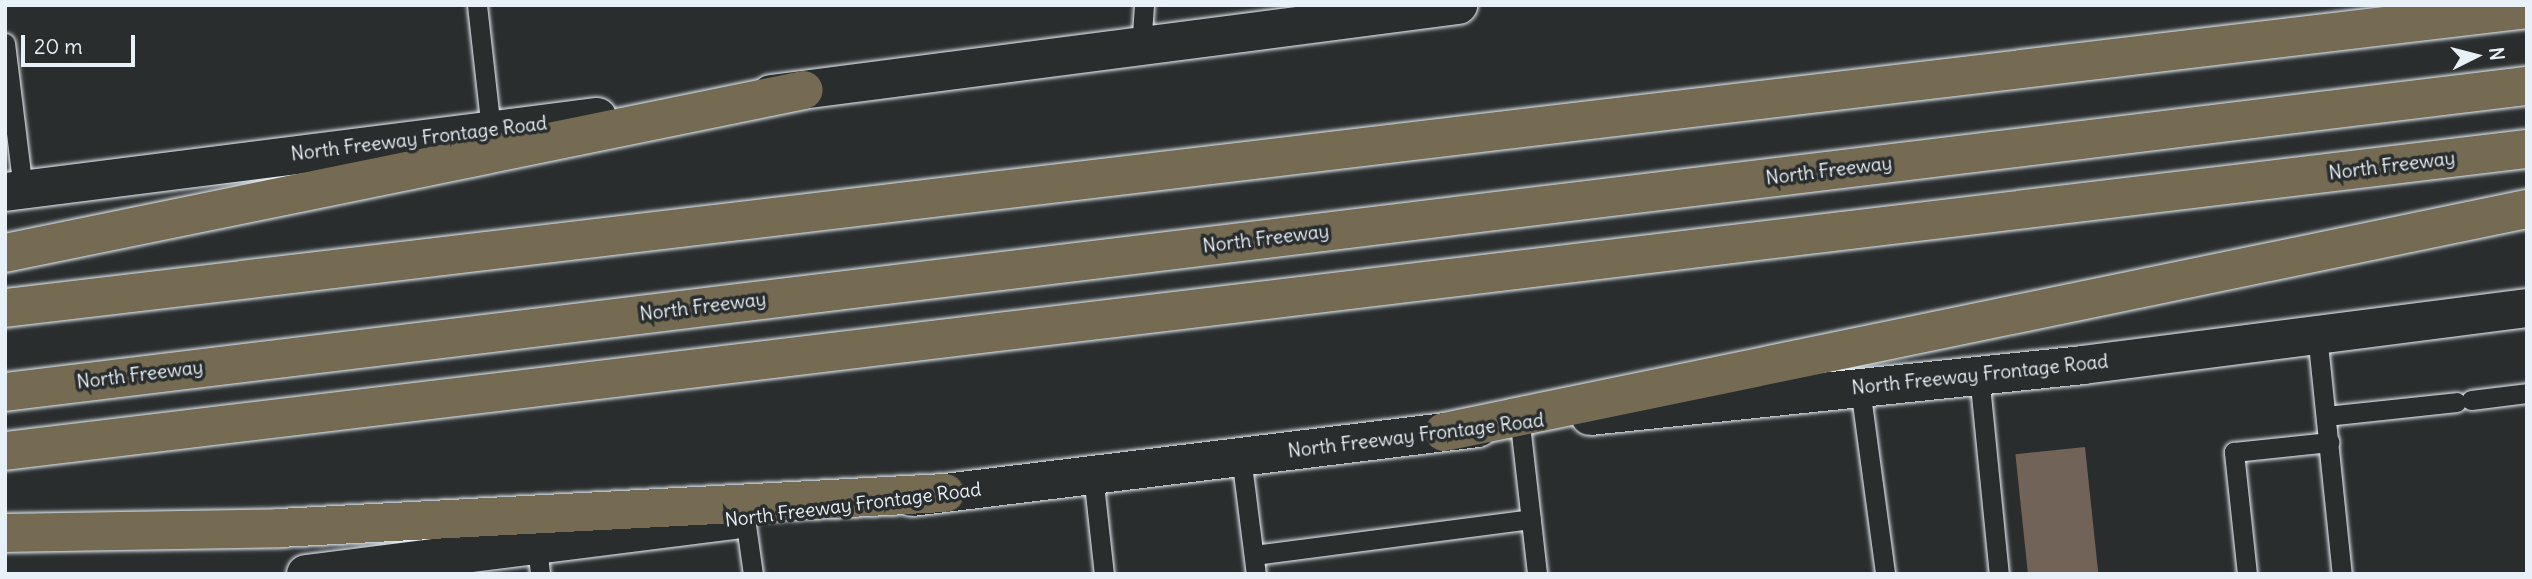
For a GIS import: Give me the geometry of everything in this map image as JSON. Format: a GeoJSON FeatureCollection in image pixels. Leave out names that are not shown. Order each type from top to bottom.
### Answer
{"type":"FeatureCollection","features":[{"type":"Feature","properties":{"kind":"highway"},"geometry":{"type":"LineString","coordinates":[[5,308],[2527,9]]}},
{"type":"Feature","properties":{"kind":"highway","name":"North Freeway"},"geometry":{"type":"LineString","coordinates":[[5,392],[2527,86]]}},
{"type":"Feature","properties":{"kind":"highway"},"geometry":{"type":"LineString","coordinates":[[5,253],[804,90]]}},
{"type":"Feature","properties":{"kind":"highway","name":"North Freeway"},"geometry":{"type":"LineString","coordinates":[[5,451],[2527,149]]}},
{"type":"Feature","properties":{"kind":"highway"},"geometry":{"type":"LineString","coordinates":[[1444,432],[2527,209]]}},
{"type":"Feature","properties":{"kind":"highway"},"geometry":{"type":"LineString","coordinates":[[5,533],[279,528],[945,493]]}},
{"type":"Feature","properties":{"kind":"main road","name":"North Freeway Frontage Road"},"geometry":{"type":"LineString","coordinates":[[14,191],[1458,5]]}},
{"type":"Feature","properties":{"kind":"main road","name":"North Freeway Frontage Road"},"geometry":{"type":"LineString","coordinates":[[306,574],[538,559],[745,518],[1444,432],[1979,376],[2527,308]]}},
{"type":"Feature","properties":{"kind":"lane"},"geometry":{"type":"LineString","coordinates":[[477,5],[491,130]]}},
{"type":"Feature","properties":{"kind":"lane"},"geometry":{"type":"LineString","coordinates":[[1141,47],[1144,5]]}},
{"type":"Feature","properties":{"kind":"lane"},"geometry":{"type":"LineString","coordinates":[[5,43],[14,191]]}},
{"type":"Feature","properties":{"kind":"lane"},"geometry":{"type":"LineString","coordinates":[[2317,334],[2342,574]]}},
{"type":"Feature","properties":{"kind":"lane"},"geometry":{"type":"LineString","coordinates":[[1979,376],[1999,574]]}},
{"type":"Feature","properties":{"kind":"lane"},"geometry":{"type":"LineString","coordinates":[[1860,388],[1885,574]]}},
{"type":"Feature","properties":{"kind":"lane"},"geometry":{"type":"LineString","coordinates":[[2326,416],[2527,393]]}},
{"type":"Feature","properties":{"kind":"lane"},"geometry":{"type":"LineString","coordinates":[[1520,424],[1537,574]]}},
{"type":"Feature","properties":{"kind":"lane"},"geometry":{"type":"LineString","coordinates":[[2247,574],[2234,452],[2329,442]]}},
{"type":"Feature","properties":{"kind":"lane"},"geometry":{"type":"LineString","coordinates":[[1241,456],[1255,564],[1531,519]]}},
{"type":"Feature","properties":{"kind":"lane"},"geometry":{"type":"LineString","coordinates":[[1093,475],[1104,574]]}},
{"type":"Feature","properties":{"kind":"lane"},"geometry":{"type":"LineString","coordinates":[[745,518],[753,574]]}},
{"type":"Feature","properties":{"kind":"building"},"geometry":{"type":"Polygon","coordinates":[[[2085,447],[2098,574],[2028,574],[2015,454],[2085,447]]]}}]}
